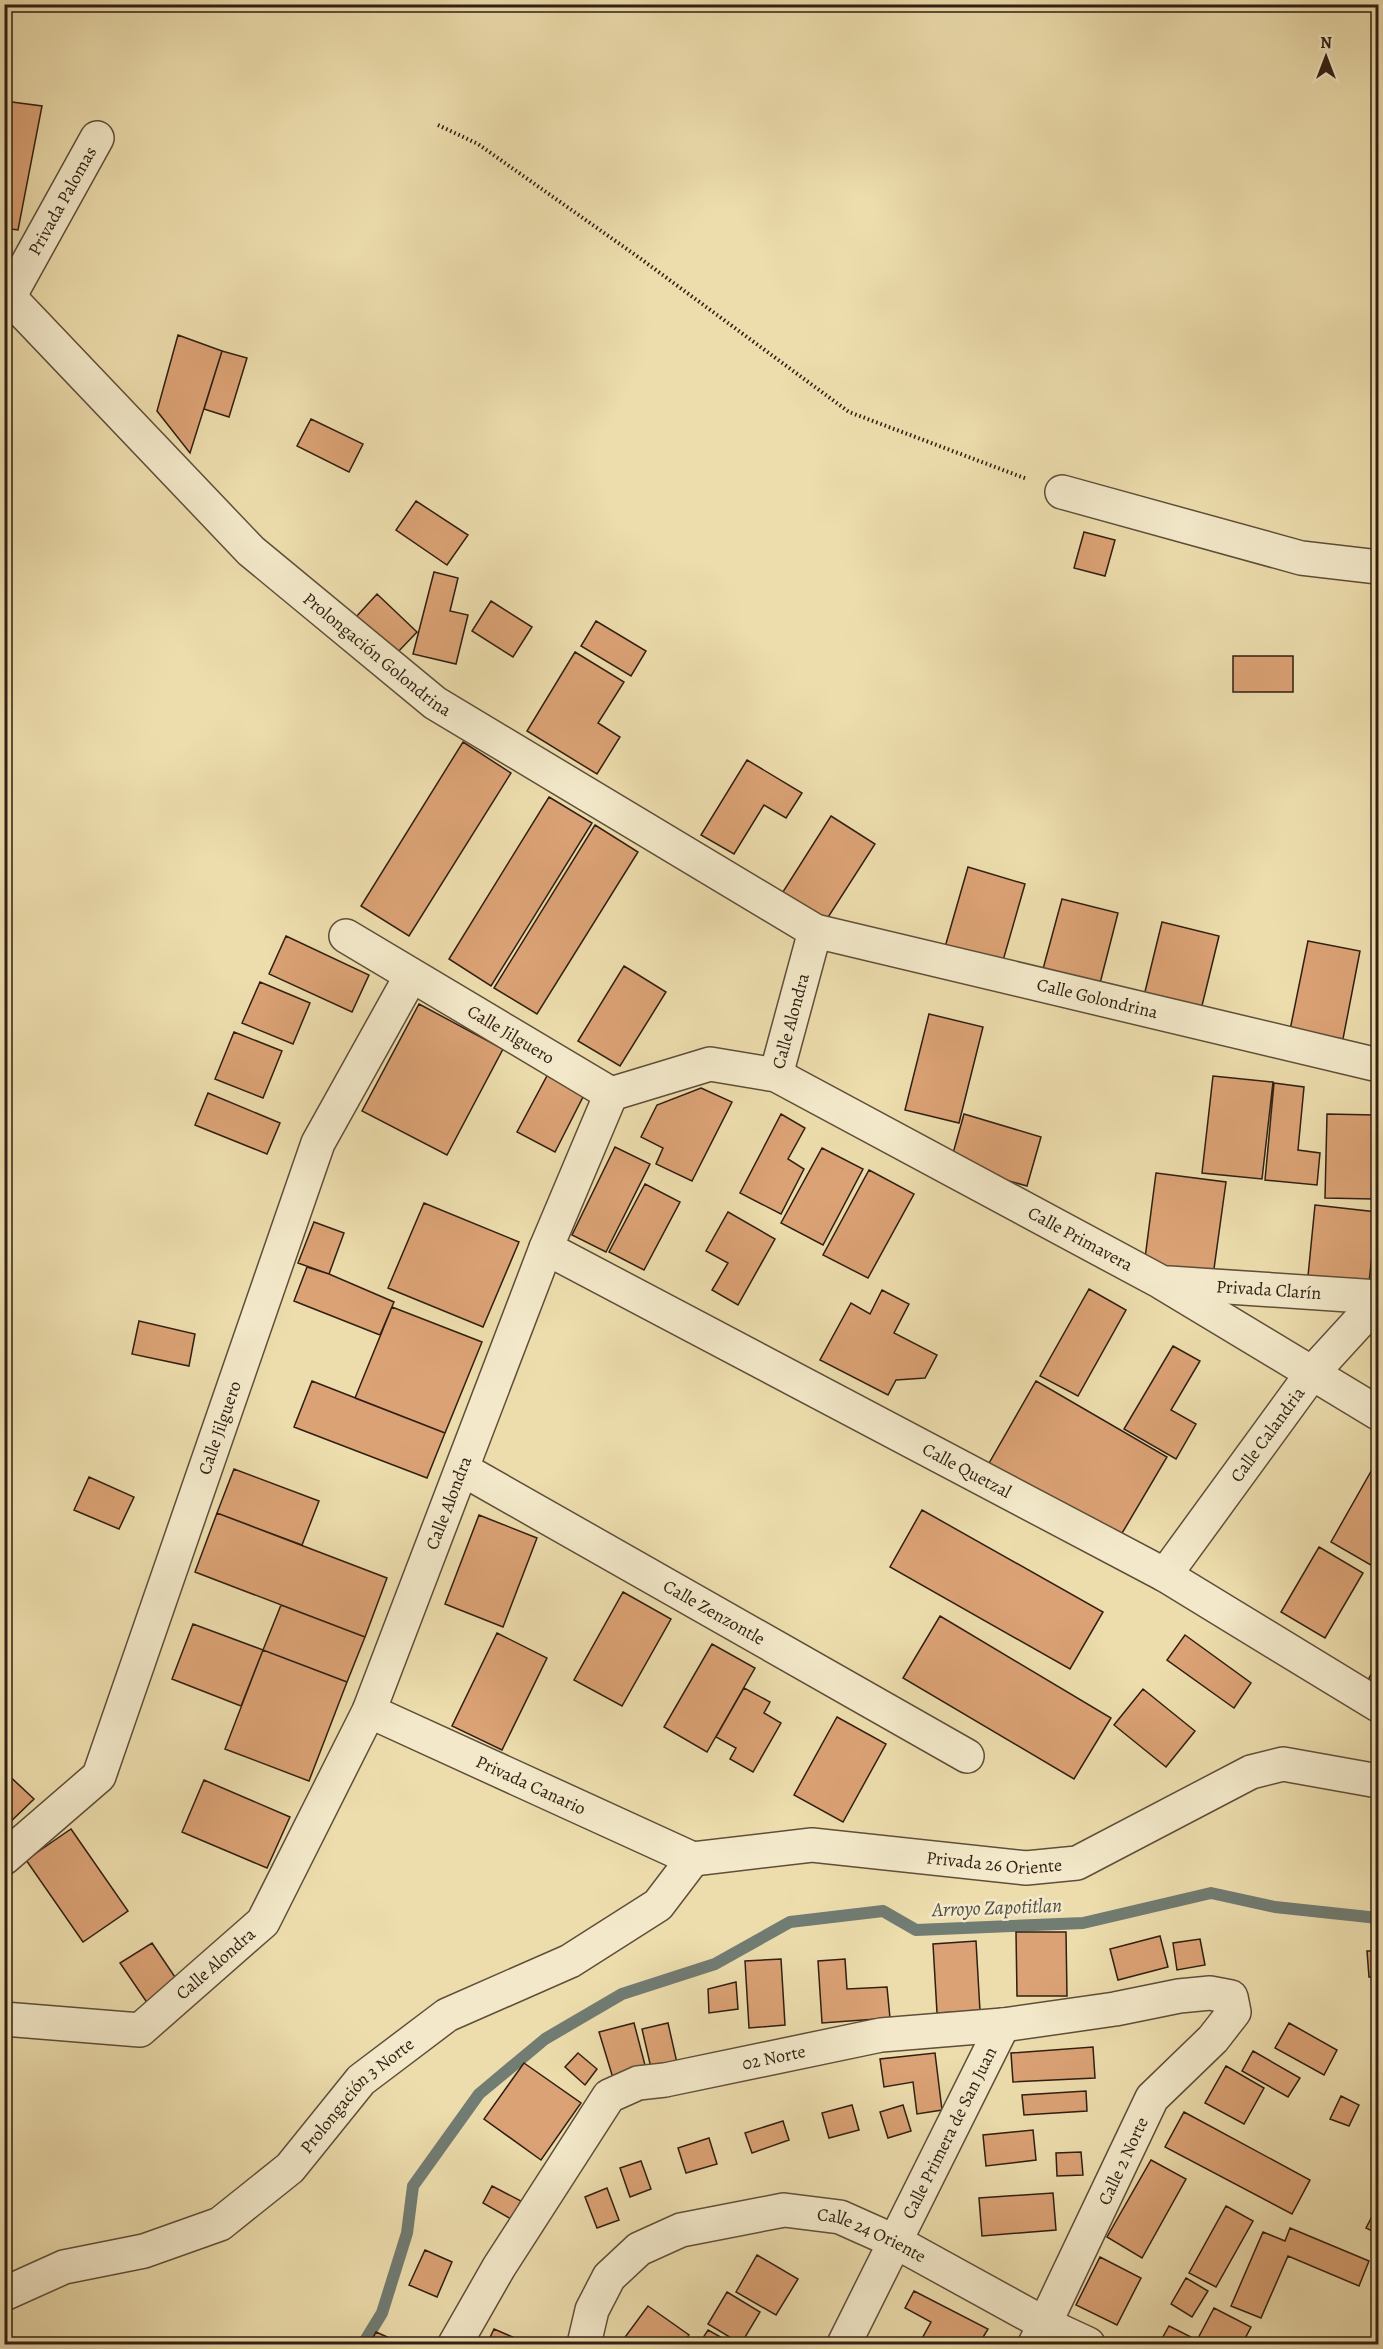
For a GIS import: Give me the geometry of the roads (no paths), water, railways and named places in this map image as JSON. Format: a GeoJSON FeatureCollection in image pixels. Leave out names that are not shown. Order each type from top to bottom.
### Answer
{"type":"FeatureCollection","features":[{"type":"Feature","properties":{"kind":"street","name":"Privada Palomas"},"geometry":{"type":"LineString","coordinates":[[7,296],[97,138]]}},
{"type":"Feature","properties":{"kind":"street","name":"Prolongación Golondrina"},"geometry":{"type":"LineString","coordinates":[[7,296],[251,551],[435,703],[815,931]]}},
{"type":"Feature","properties":{"kind":"street"},"geometry":{"type":"LineString","coordinates":[[1062,492],[1301,558],[1378,567]]}},
{"type":"Feature","properties":{"kind":"street","name":"Calle Golondrina"},"geometry":{"type":"LineString","coordinates":[[815,931],[1378,1065]]}},
{"type":"Feature","properties":{"kind":"street","name":"Calle Alondra"},"geometry":{"type":"LineString","coordinates":[[4,2019],[140,2030],[263,1922],[369,1711],[546,1248],[610,1094],[710,1064],[776,1075],[815,931]]}},
{"type":"Feature","properties":{"kind":"street","name":"Calle Jilguero"},"geometry":{"type":"LineString","coordinates":[[346,936],[610,1094]]}},
{"type":"Feature","properties":{"kind":"street","name":"Calle Jilguero"},"geometry":{"type":"LineString","coordinates":[[4,1858],[99,1776],[318,1143],[411,976]]}},
{"type":"Feature","properties":{"kind":"street","name":"Calle Primavera"},"geometry":{"type":"LineString","coordinates":[[776,1075],[1161,1282],[1378,1413]]}},
{"type":"Feature","properties":{"kind":"street","name":"Calle Quetzal"},"geometry":{"type":"LineString","coordinates":[[546,1248],[1165,1575],[1378,1705]]}},
{"type":"Feature","properties":{"kind":"street","name":"Privada Clarín"},"geometry":{"type":"LineString","coordinates":[[1161,1282],[1378,1299]]}},
{"type":"Feature","properties":{"kind":"street","name":"Calle Calandria"},"geometry":{"type":"LineString","coordinates":[[1165,1575],[1313,1372],[1378,1299]]}},
{"type":"Feature","properties":{"kind":"street","name":"Calle Zenzontle"},"geometry":{"type":"LineString","coordinates":[[462,1469],[967,1756]]}},
{"type":"Feature","properties":{"kind":"street","name":"Privada Canario"},"geometry":{"type":"LineString","coordinates":[[369,1711],[693,1859]]}},
{"type":"Feature","properties":{"kind":"street","name":"Privada 26 Oriente"},"geometry":{"type":"LineString","coordinates":[[693,1859],[812,1845],[1026,1868],[1077,1863],[1251,1772],[1283,1764],[1378,1781]]}},
{"type":"Feature","properties":{"kind":"street","name":"Prolongación 3 Norte"},"geometry":{"type":"LineString","coordinates":[[4,2294],[64,2267],[144,2251],[220,2224],[290,2168],[361,2080],[447,2015],[570,1961],[657,1905],[693,1859]]}},
{"type":"Feature","properties":{"kind":"street","name":"02 Norte"},"geometry":{"type":"LineString","coordinates":[[455,2344],[500,2267],[609,2096],[638,2083],[665,2080],[881,2035],[1003,2025],[1114,2009],[1179,1996],[1210,1994],[1231,1997]]}},
{"type":"Feature","properties":{"kind":"street","name":"Calle 2 Norte"},"geometry":{"type":"LineString","coordinates":[[1040,2334],[1152,2098],[1213,2039],[1234,2012],[1231,1997]]}},
{"type":"Feature","properties":{"kind":"street","name":"Calle Primera de San Juan"},"geometry":{"type":"LineString","coordinates":[[844,2344],[1003,2025]]}},
{"type":"Feature","properties":{"kind":"street","name":"Calle 24 Oriente"},"geometry":{"type":"LineString","coordinates":[[584,2344],[592,2310],[609,2277],[639,2249],[681,2230],[784,2210],[840,2217],[896,2242],[1040,2334],[1088,2344]]}},
{"type":"Feature","properties":{"kind":"waterway","name":"Arroyo Zapotitlan"},"geometry":{"type":"LineString","coordinates":[[363,2344],[382,2313],[407,2233],[413,2186],[479,2094],[545,2039],[622,1994],[715,1964],[790,1922],[883,1911],[916,1930],[1083,1923],[1211,1893],[1275,1907],[1378,1918]]}}]}
